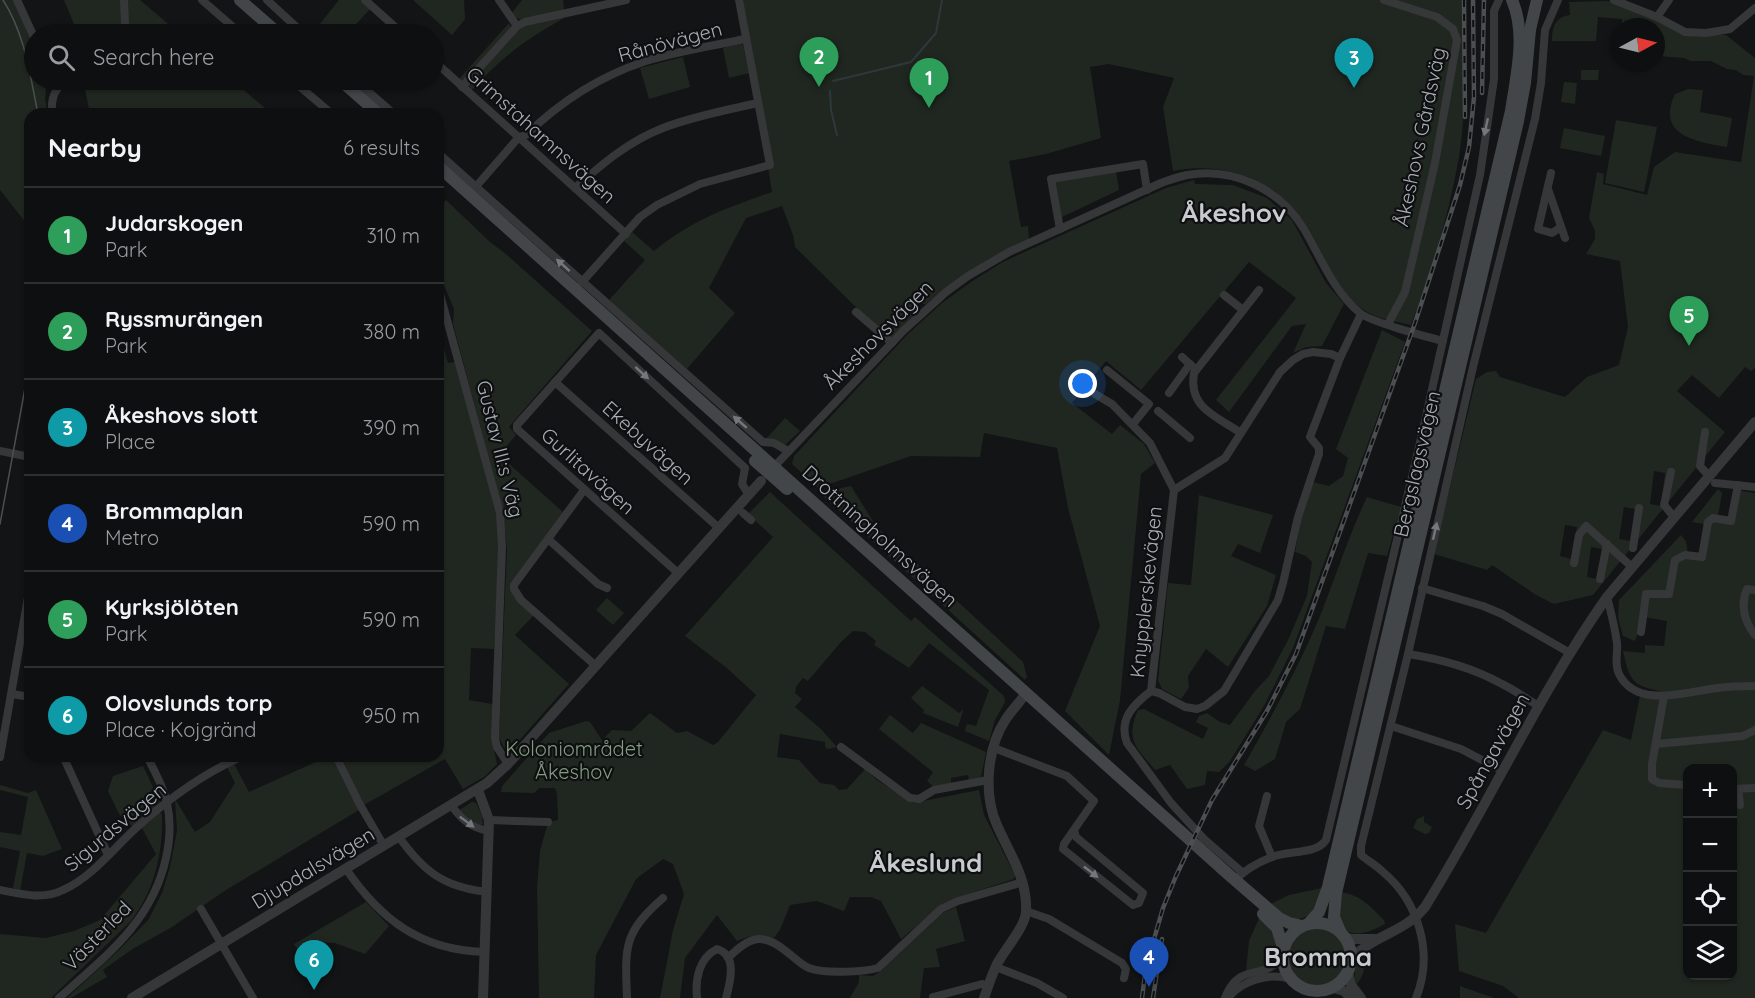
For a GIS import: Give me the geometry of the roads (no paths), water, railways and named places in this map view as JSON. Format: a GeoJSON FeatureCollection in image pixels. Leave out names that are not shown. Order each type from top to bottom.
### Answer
{"type":"FeatureCollection","features":[{"type":"Feature","properties":{"kind":"main road"},"geometry":{"type":"LineString","coordinates":[[240,0],[268,24]]}},
{"type":"Feature","properties":{"kind":"main road"},"geometry":{"type":"LineString","coordinates":[[251,0],[279,24]]}},
{"type":"Feature","properties":{"kind":"main road","name":"Bergslagsvägen"},"geometry":{"type":"LineString","coordinates":[[1512,2],[1524,8],[1531,7],[1537,1]]}},
{"type":"Feature","properties":{"kind":"main road","name":"Bergslagsvägen"},"geometry":{"type":"LineString","coordinates":[[1342,934],[1334,917],[1336,893],[1518,121],[1525,82],[1530,30],[1537,1]]}},
{"type":"Feature","properties":{"kind":"main road","name":"Bergslagsvägen"},"geometry":{"type":"LineString","coordinates":[[1305,924],[1319,912],[1328,887],[1507,130],[1519,46],[1518,23],[1512,2]]}},
{"type":"Feature","properties":{"kind":"main road"},"geometry":{"type":"LineString","coordinates":[[340,90],[361,108]]}},
{"type":"Feature","properties":{"kind":"main road"},"geometry":{"type":"LineString","coordinates":[[351,90],[372,108]]}},
{"type":"Feature","properties":{"kind":"main road","name":"Drottningholmsvägen"},"geometry":{"type":"LineString","coordinates":[[444,171],[768,474],[1279,918],[1305,924]]}},
{"type":"Feature","properties":{"kind":"main road","name":"Drottningholmsvägen"},"geometry":{"type":"LineString","coordinates":[[444,180],[470,193]]}},
{"type":"Feature","properties":{"kind":"main road","name":"Drottningholmsvägen"},"geometry":{"type":"LineString","coordinates":[[1236,880],[1280,933],[1283,954]]}},
{"type":"Feature","properties":{"kind":"main road"},"geometry":{"type":"LineString","coordinates":[[1326,923],[1342,934],[1350,947],[1351,959],[1348,972],[1343,980],[1324,992],[1295,988],[1283,954],[1292,935],[1305,924],[1326,923]]}},
{"type":"Feature","properties":{"kind":"street"},"geometry":{"type":"LineString","coordinates":[[17,0],[28,24]]}},
{"type":"Feature","properties":{"kind":"street"},"geometry":{"type":"LineString","coordinates":[[124,0],[125,24]]}},
{"type":"Feature","properties":{"kind":"street"},"geometry":{"type":"LineString","coordinates":[[202,0],[230,24]]}},
{"type":"Feature","properties":{"kind":"street"},"geometry":{"type":"LineString","coordinates":[[267,0],[293,24]]}},
{"type":"Feature","properties":{"kind":"street"},"geometry":{"type":"LineString","coordinates":[[366,0],[392,24]]}},
{"type":"Feature","properties":{"kind":"street"},"geometry":{"type":"LineString","coordinates":[[499,0],[517,26]]}},
{"type":"Feature","properties":{"kind":"street"},"geometry":{"type":"LineString","coordinates":[[462,87],[517,26],[602,2],[626,0]]}},
{"type":"Feature","properties":{"kind":"street"},"geometry":{"type":"LineString","coordinates":[[582,282],[640,217],[671,197],[721,177],[770,165],[739,0]]}},
{"type":"Feature","properties":{"kind":"street","name":"Åkeshovs Gårdsväg"},"geometry":{"type":"LineString","coordinates":[[1384,0],[1437,17],[1453,29],[1457,40],[1434,165],[1405,292],[1388,324]]}},
{"type":"Feature","properties":{"kind":"street","name":"Bergslagsvägen"},"geometry":{"type":"LineString","coordinates":[[1415,918],[1413,909],[1391,880],[1361,855],[1361,846],[1408,654],[1473,367],[1535,119],[1545,30],[1558,0]]}},
{"type":"Feature","properties":{"kind":"street"},"geometry":{"type":"LineString","coordinates":[[1614,0],[1685,32],[1706,33],[1730,29],[1755,8]]}},
{"type":"Feature","properties":{"kind":"street"},"geometry":{"type":"LineString","coordinates":[[1656,17],[1669,0]]}},
{"type":"Feature","properties":{"kind":"street","name":"Bergslagsvägen"},"geometry":{"type":"LineString","coordinates":[[1272,857],[1316,848],[1323,844],[1328,829],[1480,175],[1494,79],[1494,11],[1499,1],[1512,2]]}},
{"type":"Feature","properties":{"kind":"street","name":"Rånövägen"},"geometry":{"type":"LineString","coordinates":[[470,193],[519,137],[526,135],[543,118],[569,99],[616,73],[646,61],[745,39]]}},
{"type":"Feature","properties":{"kind":"street","name":"Grimstahamnsvägen"},"geometry":{"type":"LineString","coordinates":[[444,70],[626,234]]}},
{"type":"Feature","properties":{"kind":"street"},"geometry":{"type":"LineString","coordinates":[[52,108],[55,90]]}},
{"type":"Feature","properties":{"kind":"street"},"geometry":{"type":"LineString","coordinates":[[304,90],[325,108]]}},
{"type":"Feature","properties":{"kind":"street"},"geometry":{"type":"LineString","coordinates":[[366,90],[387,108]]}},
{"type":"Feature","properties":{"kind":"street"},"geometry":{"type":"LineString","coordinates":[[575,188],[611,157],[663,128],[758,103]]}},
{"type":"Feature","properties":{"kind":"street","name":"Drottningholmsvägen"},"geometry":{"type":"LineString","coordinates":[[444,160],[470,193],[582,282],[763,442],[774,443],[788,451]]}},
{"type":"Feature","properties":{"kind":"street"},"geometry":{"type":"LineString","coordinates":[[1060,229],[1051,179],[1143,164],[1147,189]]}},
{"type":"Feature","properties":{"kind":"street"},"geometry":{"type":"LineString","coordinates":[[1551,173],[1538,229],[1552,233],[1561,227]]}},
{"type":"Feature","properties":{"kind":"street","name":"Åkeshovsvägen"},"geometry":{"type":"LineString","coordinates":[[508,764],[788,451],[923,311],[968,276],[1009,252],[1147,189],[1186,175],[1201,174],[1245,179],[1258,185],[1276,196],[1290,209],[1304,228],[1340,291],[1361,314],[1443,341]]}},
{"type":"Feature","properties":{"kind":"street"},"geometry":{"type":"LineString","coordinates":[[1547,189],[1565,238]]}},
{"type":"Feature","properties":{"kind":"street"},"geometry":{"type":"LineString","coordinates":[[1169,393],[1190,364],[1244,310],[1259,290]]}},
{"type":"Feature","properties":{"kind":"street"},"geometry":{"type":"LineString","coordinates":[[1224,295],[1244,310]]}},
{"type":"Feature","properties":{"kind":"street","name":"Gustav III:s Väg"},"geometry":{"type":"LineString","coordinates":[[444,309],[500,513],[502,547],[495,738],[497,747],[508,764]]}},
{"type":"Feature","properties":{"kind":"street"},"geometry":{"type":"LineString","coordinates":[[856,312],[892,343]]}},
{"type":"Feature","properties":{"kind":"street"},"geometry":{"type":"LineString","coordinates":[[1151,690],[1185,707],[1197,709],[1205,706],[1224,691],[1278,600],[1298,517],[1319,454],[1319,448],[1310,437],[1340,358],[1361,314]]}},
{"type":"Feature","properties":{"kind":"street","name":"Gurlitavägen"},"geometry":{"type":"LineString","coordinates":[[678,573],[517,429],[516,425],[598,333],[745,468],[742,484],[749,495]]}},
{"type":"Feature","properties":{"kind":"street","name":"Knypplerskevägen"},"geometry":{"type":"LineString","coordinates":[[1236,880],[1204,839],[1171,803],[1127,743],[1124,735],[1126,716],[1151,690],[1174,490],[1225,458],[1280,372],[1293,360],[1313,352],[1332,354],[1340,358]]}},
{"type":"Feature","properties":{"kind":"street"},"geometry":{"type":"LineString","coordinates":[[1190,364],[1194,394],[1200,405],[1240,433]]}},
{"type":"Feature","properties":{"kind":"street"},"geometry":{"type":"LineString","coordinates":[[1107,370],[1149,404],[1133,424]]}},
{"type":"Feature","properties":{"kind":"street","name":"Ekebyvägen"},"geometry":{"type":"LineString","coordinates":[[555,382],[719,528]]}},
{"type":"Feature","properties":{"kind":"street"},"geometry":{"type":"LineString","coordinates":[[1095,394],[1112,404],[1150,443],[1174,490]]}},
{"type":"Feature","properties":{"kind":"street"},"geometry":{"type":"LineString","coordinates":[[1158,411],[1191,438]]}},
{"type":"Feature","properties":{"kind":"street","name":"Spångavägen"},"geometry":{"type":"LineString","coordinates":[[1351,959],[1375,939],[1415,918],[1436,890],[1539,706],[1607,597],[1674,517],[1712,480],[1755,422]]}},
{"type":"Feature","properties":{"kind":"street"},"geometry":{"type":"LineString","coordinates":[[1705,432],[1700,466],[1712,480],[1755,487]]}},
{"type":"Feature","properties":{"kind":"street"},"geometry":{"type":"LineString","coordinates":[[0,451],[24,456]]}},
{"type":"Feature","properties":{"kind":"street"},"geometry":{"type":"LineString","coordinates":[[1671,472],[1664,505],[1674,517]]}},
{"type":"Feature","properties":{"kind":"street"},"geometry":{"type":"LineString","coordinates":[[1641,632],[1646,594],[1669,594],[1675,560],[1685,555],[1702,557],[1708,522],[1713,518],[1731,521],[1738,485]]}},
{"type":"Feature","properties":{"kind":"street"},"geometry":{"type":"LineString","coordinates":[[584,490],[514,585],[514,589],[521,600],[596,666]]}},
{"type":"Feature","properties":{"kind":"street"},"geometry":{"type":"LineString","coordinates":[[1633,548],[1639,508]]}},
{"type":"Feature","properties":{"kind":"street"},"geometry":{"type":"LineString","coordinates":[[743,513],[751,520]]}},
{"type":"Feature","properties":{"kind":"street"},"geometry":{"type":"LineString","coordinates":[[1574,563],[1579,535],[1586,526],[1632,567]]}},
{"type":"Feature","properties":{"kind":"street"},"geometry":{"type":"LineString","coordinates":[[548,540],[598,584],[607,588]]}},
{"type":"Feature","properties":{"kind":"street"},"geometry":{"type":"LineString","coordinates":[[1600,579],[1607,544]]}},
{"type":"Feature","properties":{"kind":"street"},"geometry":{"type":"LineString","coordinates":[[1422,588],[1502,614],[1570,653]]}},
{"type":"Feature","properties":{"kind":"street"},"geometry":{"type":"LineString","coordinates":[[1755,590],[1747,589],[1743,600],[1744,615],[1755,635]]}},
{"type":"Feature","properties":{"kind":"street"},"geometry":{"type":"LineString","coordinates":[[1607,597],[1617,642],[1615,659],[1619,674],[1627,685],[1637,692],[1664,696],[1719,688],[1755,686]]}},
{"type":"Feature","properties":{"kind":"street"},"geometry":{"type":"LineString","coordinates":[[0,757],[24,622]]}},
{"type":"Feature","properties":{"kind":"street"},"geometry":{"type":"LineString","coordinates":[[1408,654],[1450,662],[1488,676],[1539,706]]}},
{"type":"Feature","properties":{"kind":"street"},"geometry":{"type":"LineString","coordinates":[[12,694],[24,696]]}},
{"type":"Feature","properties":{"kind":"street"},"geometry":{"type":"LineString","coordinates":[[984,998],[996,967],[1025,918],[1026,911],[1023,882],[993,813],[989,801],[988,780],[994,748],[1007,718],[1024,696]]}},
{"type":"Feature","properties":{"kind":"street"},"geometry":{"type":"LineString","coordinates":[[1664,696],[1652,764],[1652,779],[1659,783],[1683,785]]}},
{"type":"Feature","properties":{"kind":"street"},"geometry":{"type":"LineString","coordinates":[[1391,726],[1461,749],[1503,771]]}},
{"type":"Feature","properties":{"kind":"street"},"geometry":{"type":"LineString","coordinates":[[1656,744],[1743,736],[1755,730]]}},
{"type":"Feature","properties":{"kind":"street"},"geometry":{"type":"LineString","coordinates":[[841,747],[909,798],[919,799],[934,790],[988,780]]}},
{"type":"Feature","properties":{"kind":"street"},"geometry":{"type":"LineString","coordinates":[[994,748],[1067,776],[1094,801],[1064,844],[1064,849],[1066,853],[1133,905],[1139,903],[1143,893],[1076,837],[1074,830]]}},
{"type":"Feature","properties":{"kind":"street"},"geometry":{"type":"LineString","coordinates":[[66,762],[108,855]]}},
{"type":"Feature","properties":{"kind":"street","name":"Västerled"},"geometry":{"type":"LineString","coordinates":[[59,998],[125,936],[144,914],[156,891],[165,862],[170,832],[167,801],[150,762]]}},
{"type":"Feature","properties":{"kind":"street","name":"Sigurdsvägen"},"geometry":{"type":"LineString","coordinates":[[0,890],[44,896],[62,891],[86,877],[167,801],[224,762]]}},
{"type":"Feature","properties":{"kind":"street"},"geometry":{"type":"LineString","coordinates":[[339,762],[384,846]]}},
{"type":"Feature","properties":{"kind":"street","name":"Djupdalsvägen"},"geometry":{"type":"LineString","coordinates":[[132,998],[478,790],[508,764]]}},
{"type":"Feature","properties":{"kind":"street"},"geometry":{"type":"LineString","coordinates":[[1737,789],[1755,788]]}},
{"type":"Feature","properties":{"kind":"street"},"geometry":{"type":"LineString","coordinates":[[478,790],[489,825],[483,998]]}},
{"type":"Feature","properties":{"kind":"street"},"geometry":{"type":"LineString","coordinates":[[1737,793],[1740,805]]}},
{"type":"Feature","properties":{"kind":"street"},"geometry":{"type":"LineString","coordinates":[[1236,880],[1272,857],[1259,826],[1267,796]]}},
{"type":"Feature","properties":{"kind":"street"},"geometry":{"type":"LineString","coordinates":[[451,805],[462,820],[471,827],[548,822]]}},
{"type":"Feature","properties":{"kind":"street"},"geometry":{"type":"LineString","coordinates":[[399,837],[423,866],[440,879],[466,889],[487,892]]}},
{"type":"Feature","properties":{"kind":"street"},"geometry":{"type":"LineString","coordinates":[[346,869],[370,901],[388,918],[407,931],[422,940],[446,948],[462,952],[484,952]]}},
{"type":"Feature","properties":{"kind":"street"},"geometry":{"type":"LineString","coordinates":[[728,958],[752,938],[770,941],[780,946],[809,968],[868,971],[878,968],[941,909],[958,901],[1023,882]]}},
{"type":"Feature","properties":{"kind":"street"},"geometry":{"type":"LineString","coordinates":[[627,998],[626,960],[631,935],[638,921],[663,898]]}},
{"type":"Feature","properties":{"kind":"street"},"geometry":{"type":"LineString","coordinates":[[201,909],[253,998]]}},
{"type":"Feature","properties":{"kind":"street"},"geometry":{"type":"LineString","coordinates":[[1026,911],[1049,919],[1122,963],[1126,969],[1124,978]]}},
{"type":"Feature","properties":{"kind":"street"},"geometry":{"type":"LineString","coordinates":[[1415,918],[1424,944],[1424,963],[1416,998]]}},
{"type":"Feature","properties":{"kind":"street"},"geometry":{"type":"LineString","coordinates":[[1342,934],[1362,940],[1375,939]]}},
{"type":"Feature","properties":{"kind":"street"},"geometry":{"type":"LineString","coordinates":[[697,998],[696,977],[705,958],[717,949],[722,950],[728,958],[731,979],[726,998]]}},
{"type":"Feature","properties":{"kind":"street"},"geometry":{"type":"LineString","coordinates":[[1227,998],[1231,984],[1238,977],[1272,968],[1283,954]]}},
{"type":"Feature","properties":{"kind":"street"},"geometry":{"type":"LineString","coordinates":[[996,967],[1037,983],[1063,998]]}},
{"type":"Feature","properties":{"kind":"street"},"geometry":{"type":"LineString","coordinates":[[1348,972],[1351,985],[1361,998]]}},
{"type":"Feature","properties":{"kind":"street"},"geometry":{"type":"LineString","coordinates":[[1227,998],[1237,988],[1273,976],[1281,976],[1295,988]]}},
{"type":"Feature","properties":{"kind":"street"},"geometry":{"type":"LineString","coordinates":[[933,997],[982,984]]}},
{"type":"Feature","properties":{"kind":"street"},"geometry":{"type":"LineString","coordinates":[[1324,992],[1344,991],[1351,998]]}},
{"type":"Feature","properties":{"kind":"waterway"},"geometry":{"type":"LineString","coordinates":[[833,81],[911,62],[936,33],[942,0]]}},
{"type":"Feature","properties":{"kind":"waterway"},"geometry":{"type":"LineString","coordinates":[[830,91],[831,110],[837,135]]}},
{"type":"Feature","properties":{"kind":"tram line"},"geometry":{"type":"LineString","coordinates":[[3,0],[17,27],[24,49]]}},
{"type":"Feature","properties":{"kind":"tram line"},"geometry":{"type":"LineString","coordinates":[[33,90],[37,108]]}},
{"type":"Feature","properties":{"kind":"tram line"},"geometry":{"type":"LineString","coordinates":[[0,524],[24,394]]}},
{"type":"Feature","properties":{"kind":"railway"},"geometry":{"type":"LineString","coordinates":[[1464,0],[1465,117]]}},
{"type":"Feature","properties":{"kind":"railway"},"geometry":{"type":"LineString","coordinates":[[1142,998],[1146,967],[1163,908],[1212,800],[1267,711],[1296,654],[1415,323],[1460,185],[1469,147],[1474,97],[1473,0]]}},
{"type":"Feature","properties":{"kind":"railway"},"geometry":{"type":"LineString","coordinates":[[1482,93],[1484,0]]}},
{"type":"Feature","properties":{"kind":"railway"},"geometry":{"type":"LineString","coordinates":[[1153,998],[1162,939]]}},
{"type":"Feature","properties":{"kind":"place","name":"Ryssmurängen"},"geometry":{"type":"Point","coordinates":[819,87]}},
{"type":"Feature","properties":{"kind":"place","name":"Åkeshovs slott"},"geometry":{"type":"Point","coordinates":[1354,88]}},
{"type":"Feature","properties":{"kind":"place","name":"Judarskogen"},"geometry":{"type":"Point","coordinates":[929,108]}},
{"type":"Feature","properties":{"kind":"place","name":"Kyrksjölöten"},"geometry":{"type":"Point","coordinates":[1689,346]}},
{"type":"Feature","properties":{"kind":"place","name":"Brommaplan"},"geometry":{"type":"Point","coordinates":[1149,987]}},
{"type":"Feature","properties":{"kind":"place","name":"Olovslunds torp"},"geometry":{"type":"Point","coordinates":[314,990]}},
{"type":"Feature","properties":{"kind":"district","name":"Åkeshov"},"geometry":{"type":"Point","coordinates":[1234,213]}},
{"type":"Feature","properties":{"kind":"district","name":"Åkeslund"},"geometry":{"type":"Point","coordinates":[926,863]}},
{"type":"Feature","properties":{"kind":"district","name":"Bromma"},"geometry":{"type":"Point","coordinates":[1318,957]}},
{"type":"Feature","properties":{"kind":"park label","name":"Koloniområdet Åkeshov"},"geometry":{"type":"Point","coordinates":[574,760]}}]}
